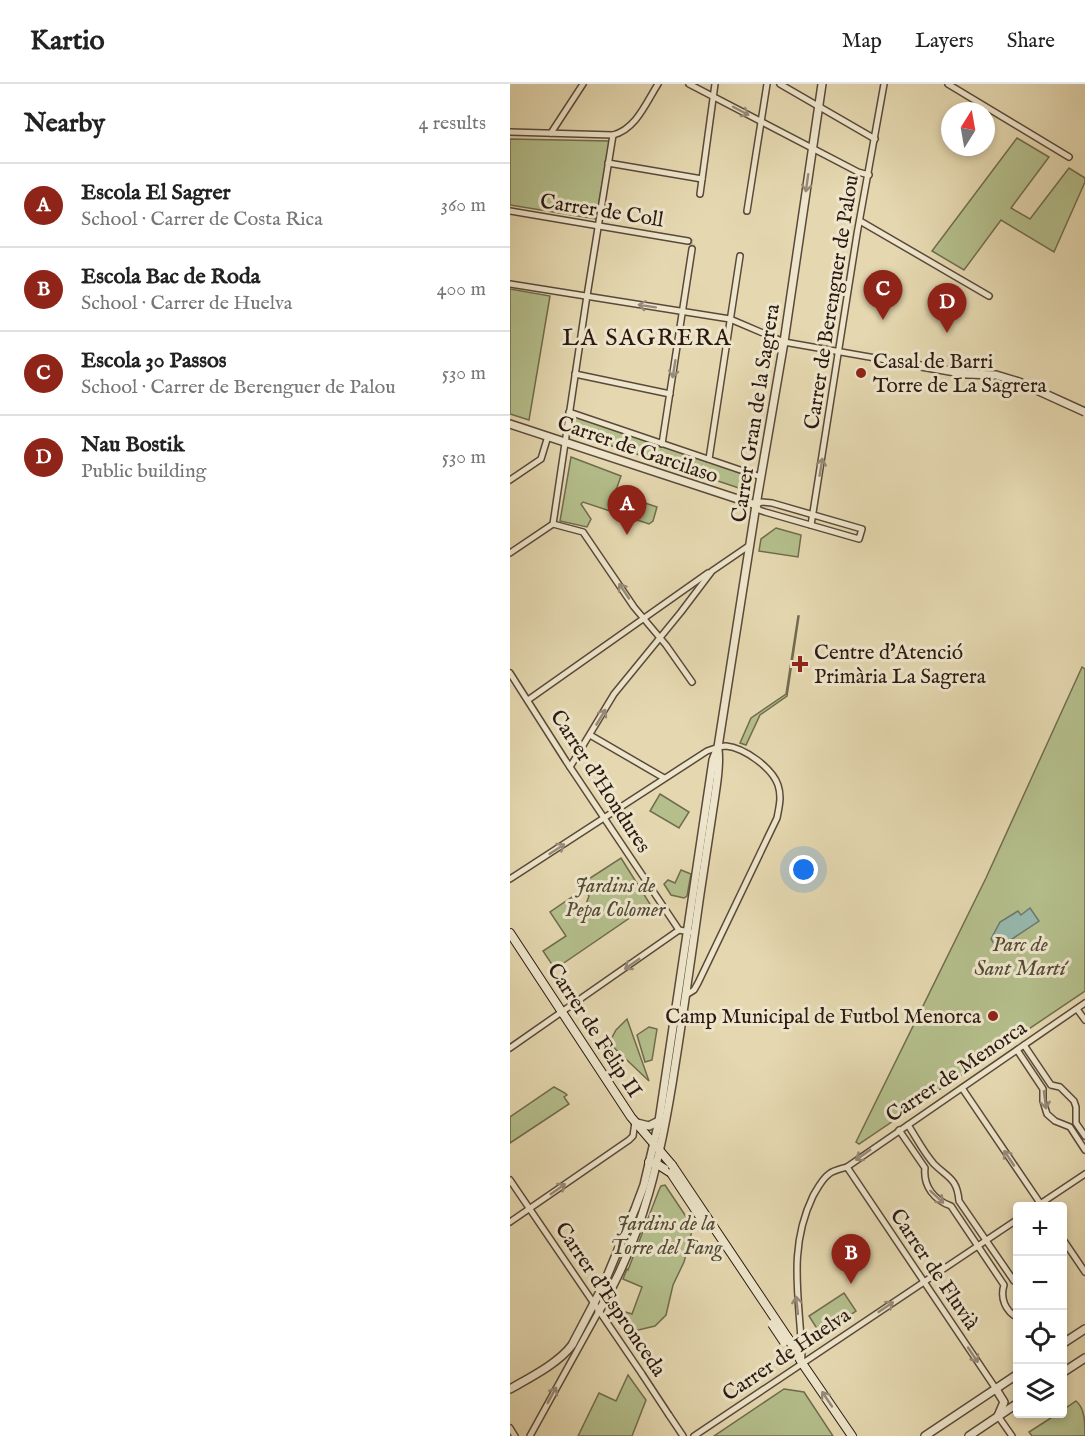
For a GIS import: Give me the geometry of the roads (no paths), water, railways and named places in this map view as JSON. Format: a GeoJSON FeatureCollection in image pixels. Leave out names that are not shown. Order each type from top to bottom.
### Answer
{"type":"FeatureCollection","features":[{"type":"Feature","properties":{"kind":"main road","name":"Carrer de Felip II"},"geometry":{"type":"LineString","coordinates":[[510,933],[635,1122],[671,1169]]}},
{"type":"Feature","properties":{"kind":"main road"},"geometry":{"type":"LineString","coordinates":[[653,1163],[671,1169],[852,1436]]}},
{"type":"Feature","properties":{"kind":"street"},"geometry":{"type":"LineString","coordinates":[[551,133],[583,84]]}},
{"type":"Feature","properties":{"kind":"street"},"geometry":{"type":"LineString","coordinates":[[510,132],[613,135],[631,126],[658,84]]}},
{"type":"Feature","properties":{"kind":"street"},"geometry":{"type":"LineString","coordinates":[[689,84],[869,175]]}},
{"type":"Feature","properties":{"kind":"street"},"geometry":{"type":"LineString","coordinates":[[700,194],[716,84]]}},
{"type":"Feature","properties":{"kind":"street"},"geometry":{"type":"LineString","coordinates":[[747,211],[767,84]]}},
{"type":"Feature","properties":{"kind":"street"},"geometry":{"type":"LineString","coordinates":[[780,84],[875,139]]}},
{"type":"Feature","properties":{"kind":"street","name":"Carrer Gran de la Sagrera"},"geometry":{"type":"LineString","coordinates":[[653,1163],[660,1152],[686,995],[713,760],[718,747],[784,342],[822,84]]}},
{"type":"Feature","properties":{"kind":"street","name":"Carrer de Berenguer de Palou"},"geometry":{"type":"LineString","coordinates":[[811,525],[884,84]]}},
{"type":"Feature","properties":{"kind":"street"},"geometry":{"type":"LineString","coordinates":[[948,84],[1068,157]]}},
{"type":"Feature","properties":{"kind":"street"},"geometry":{"type":"LineString","coordinates":[[510,553],[553,524],[574,374],[613,135]]}},
{"type":"Feature","properties":{"kind":"street"},"geometry":{"type":"LineString","coordinates":[[608,163],[702,179]]}},
{"type":"Feature","properties":{"kind":"street","name":"Carrer de Coll"},"geometry":{"type":"LineString","coordinates":[[510,211],[688,241]]}},
{"type":"Feature","properties":{"kind":"street"},"geometry":{"type":"LineString","coordinates":[[860,221],[989,296]]}},
{"type":"Feature","properties":{"kind":"street"},"geometry":{"type":"LineString","coordinates":[[662,444],[692,249]]}},
{"type":"Feature","properties":{"kind":"street"},"geometry":{"type":"LineString","coordinates":[[710,459],[740,256]]}},
{"type":"Feature","properties":{"kind":"street"},"geometry":{"type":"LineString","coordinates":[[510,284],[730,319],[784,342],[967,374],[1003,376],[1085,412]]}},
{"type":"Feature","properties":{"kind":"street"},"geometry":{"type":"LineString","coordinates":[[574,374],[670,394]]}},
{"type":"Feature","properties":{"kind":"street","name":"Carrer de Garcilaso"},"geometry":{"type":"LineString","coordinates":[[569,412],[761,477]]}},
{"type":"Feature","properties":{"kind":"street","name":"Carrer de Garcilaso"},"geometry":{"type":"LineString","coordinates":[[510,424],[756,505],[768,502],[862,529],[859,539],[765,512],[759,510],[756,505]]}},
{"type":"Feature","properties":{"kind":"street"},"geometry":{"type":"LineString","coordinates":[[510,480],[541,459],[548,436]]}},
{"type":"Feature","properties":{"kind":"street"},"geometry":{"type":"LineString","coordinates":[[553,524],[583,532],[634,607],[660,637],[692,682]]}},
{"type":"Feature","properties":{"kind":"street"},"geometry":{"type":"LineString","coordinates":[[528,700],[750,545]]}},
{"type":"Feature","properties":{"kind":"street"},"geometry":{"type":"LineString","coordinates":[[570,767],[614,694],[712,571]]}},
{"type":"Feature","properties":{"kind":"street","name":"Carrer d'Hondures"},"geometry":{"type":"LineString","coordinates":[[510,673],[570,767],[680,930]]}},
{"type":"Feature","properties":{"kind":"street"},"geometry":{"type":"LineString","coordinates":[[590,735],[664,778]]}},
{"type":"Feature","properties":{"kind":"street"},"geometry":{"type":"LineString","coordinates":[[510,879],[707,751],[726,746],[753,757],[771,772],[778,786],[781,802],[777,818],[698,983],[694,990],[686,995]]}},
{"type":"Feature","properties":{"kind":"street"},"geometry":{"type":"LineString","coordinates":[[510,1048],[680,930],[692,932]]}},
{"type":"Feature","properties":{"kind":"street","name":"Carrer Gran de la Sagrera"},"geometry":{"type":"LineString","coordinates":[[653,1163],[653,1145],[692,932]]}},
{"type":"Feature","properties":{"kind":"street","name":"Carrer de Menorca"},"geometry":{"type":"LineString","coordinates":[[802,1363],[796,1276],[797,1253],[808,1206],[819,1186],[830,1173],[846,1167],[1085,1003]]}},
{"type":"Feature","properties":{"kind":"street"},"geometry":{"type":"LineString","coordinates":[[1077,1009],[1085,1020]]}},
{"type":"Feature","properties":{"kind":"street"},"geometry":{"type":"LineString","coordinates":[[1024,1045],[1051,1085],[1060,1087],[1070,1095],[1076,1107],[1076,1123],[1085,1136]]}},
{"type":"Feature","properties":{"kind":"street"},"geometry":{"type":"LineString","coordinates":[[1017,1050],[1044,1089],[1043,1101],[1047,1114],[1055,1121],[1070,1127],[1085,1150]]}},
{"type":"Feature","properties":{"kind":"street"},"geometry":{"type":"LineString","coordinates":[[962,1088],[1037,1202]]}},
{"type":"Feature","properties":{"kind":"street"},"geometry":{"type":"LineString","coordinates":[[510,1222],[629,1140],[633,1136],[635,1122],[649,1126],[659,1121]]}},
{"type":"Feature","properties":{"kind":"street"},"geometry":{"type":"LineString","coordinates":[[908,1125],[934,1164],[954,1180],[959,1201],[1013,1280]]}},
{"type":"Feature","properties":{"kind":"street"},"geometry":{"type":"LineString","coordinates":[[899,1130],[925,1168],[924,1178],[931,1192],[942,1203],[951,1206],[1004,1285],[1001,1295],[1005,1306],[1013,1316]]}},
{"type":"Feature","properties":{"kind":"street"},"geometry":{"type":"LineString","coordinates":[[510,1389],[568,1351],[603,1286],[653,1163]]}},
{"type":"Feature","properties":{"kind":"street"},"geometry":{"type":"LineString","coordinates":[[530,1436],[610,1293],[652,1187],[653,1163]]}},
{"type":"Feature","properties":{"kind":"street","name":"Carrer de Fluvià"},"geometry":{"type":"LineString","coordinates":[[846,1167],[996,1389]]}},
{"type":"Feature","properties":{"kind":"street"},"geometry":{"type":"LineString","coordinates":[[1046,1202],[1085,1174]]}},
{"type":"Feature","properties":{"kind":"street","name":"Carrer d'Espronceda"},"geometry":{"type":"LineString","coordinates":[[510,1180],[683,1436]]}},
{"type":"Feature","properties":{"kind":"street","name":"Carrer de Huelva"},"geometry":{"type":"LineString","coordinates":[[693,1436],[1013,1222]]}},
{"type":"Feature","properties":{"kind":"street"},"geometry":{"type":"LineString","coordinates":[[1067,1245],[1085,1272]]}},
{"type":"Feature","properties":{"kind":"street"},"geometry":{"type":"LineString","coordinates":[[1067,1341],[1085,1329]]}},
{"type":"Feature","properties":{"kind":"street"},"geometry":{"type":"LineString","coordinates":[[1067,1370],[1085,1358]]}},
{"type":"Feature","properties":{"kind":"street"},"geometry":{"type":"LineString","coordinates":[[925,1436],[1013,1377]]}},
{"type":"Feature","properties":{"kind":"street"},"geometry":{"type":"LineString","coordinates":[[996,1389],[1004,1402],[998,1416]]}},
{"type":"Feature","properties":{"kind":"street"},"geometry":{"type":"LineString","coordinates":[[969,1436],[1013,1406]]}},
{"type":"Feature","properties":{"kind":"street"},"geometry":{"type":"LineString","coordinates":[[998,1416],[1012,1436]]}},
{"type":"Feature","properties":{"kind":"street"},"geometry":{"type":"LineString","coordinates":[[510,1428],[515,1436]]}},
{"type":"Feature","properties":{"kind":"water"},"geometry":{"type":"Polygon","coordinates":[[[1030,908],[1039,921],[997,949],[991,939],[1000,922],[1018,911],[1021,915],[1030,908]]]}},
{"type":"Feature","properties":{"kind":"tunnel"},"geometry":{"type":"LineString","coordinates":[[688,241],[693,242],[692,249]]}},
{"type":"Feature","properties":{"kind":"place","name":"Escola 30 Passos"},"geometry":{"type":"Point","coordinates":[883,320]}},
{"type":"Feature","properties":{"kind":"place","name":"Nau Bostik"},"geometry":{"type":"Point","coordinates":[947,333]}},
{"type":"Feature","properties":{"kind":"place","name":"Casal de Barri Torre de La Sagrera"},"geometry":{"type":"Point","coordinates":[861,373]}},
{"type":"Feature","properties":{"kind":"place","name":"Escola El Sagrer"},"geometry":{"type":"Point","coordinates":[627,535]}},
{"type":"Feature","properties":{"kind":"place","name":"Centre d'Atenció Primària La Sagrera"},"geometry":{"type":"Point","coordinates":[800,664]}},
{"type":"Feature","properties":{"kind":"place","name":"Camp Municipal de Futbol Menorca"},"geometry":{"type":"Point","coordinates":[993,1016]}},
{"type":"Feature","properties":{"kind":"place","name":"Escola Bac de Roda"},"geometry":{"type":"Point","coordinates":[851,1284]}},
{"type":"Feature","properties":{"kind":"district","name":"LA SAGRERA"},"geometry":{"type":"Point","coordinates":[647,337]}},
{"type":"Feature","properties":{"kind":"park label","name":"Jardins de Pepa Colomer"},"geometry":{"type":"Point","coordinates":[615,897]}},
{"type":"Feature","properties":{"kind":"park label","name":"Parc de Sant Martí"},"geometry":{"type":"Point","coordinates":[1020,956]}},
{"type":"Feature","properties":{"kind":"park label","name":"Jardins de la Torre del Fang"},"geometry":{"type":"Point","coordinates":[666,1235]}}]}
